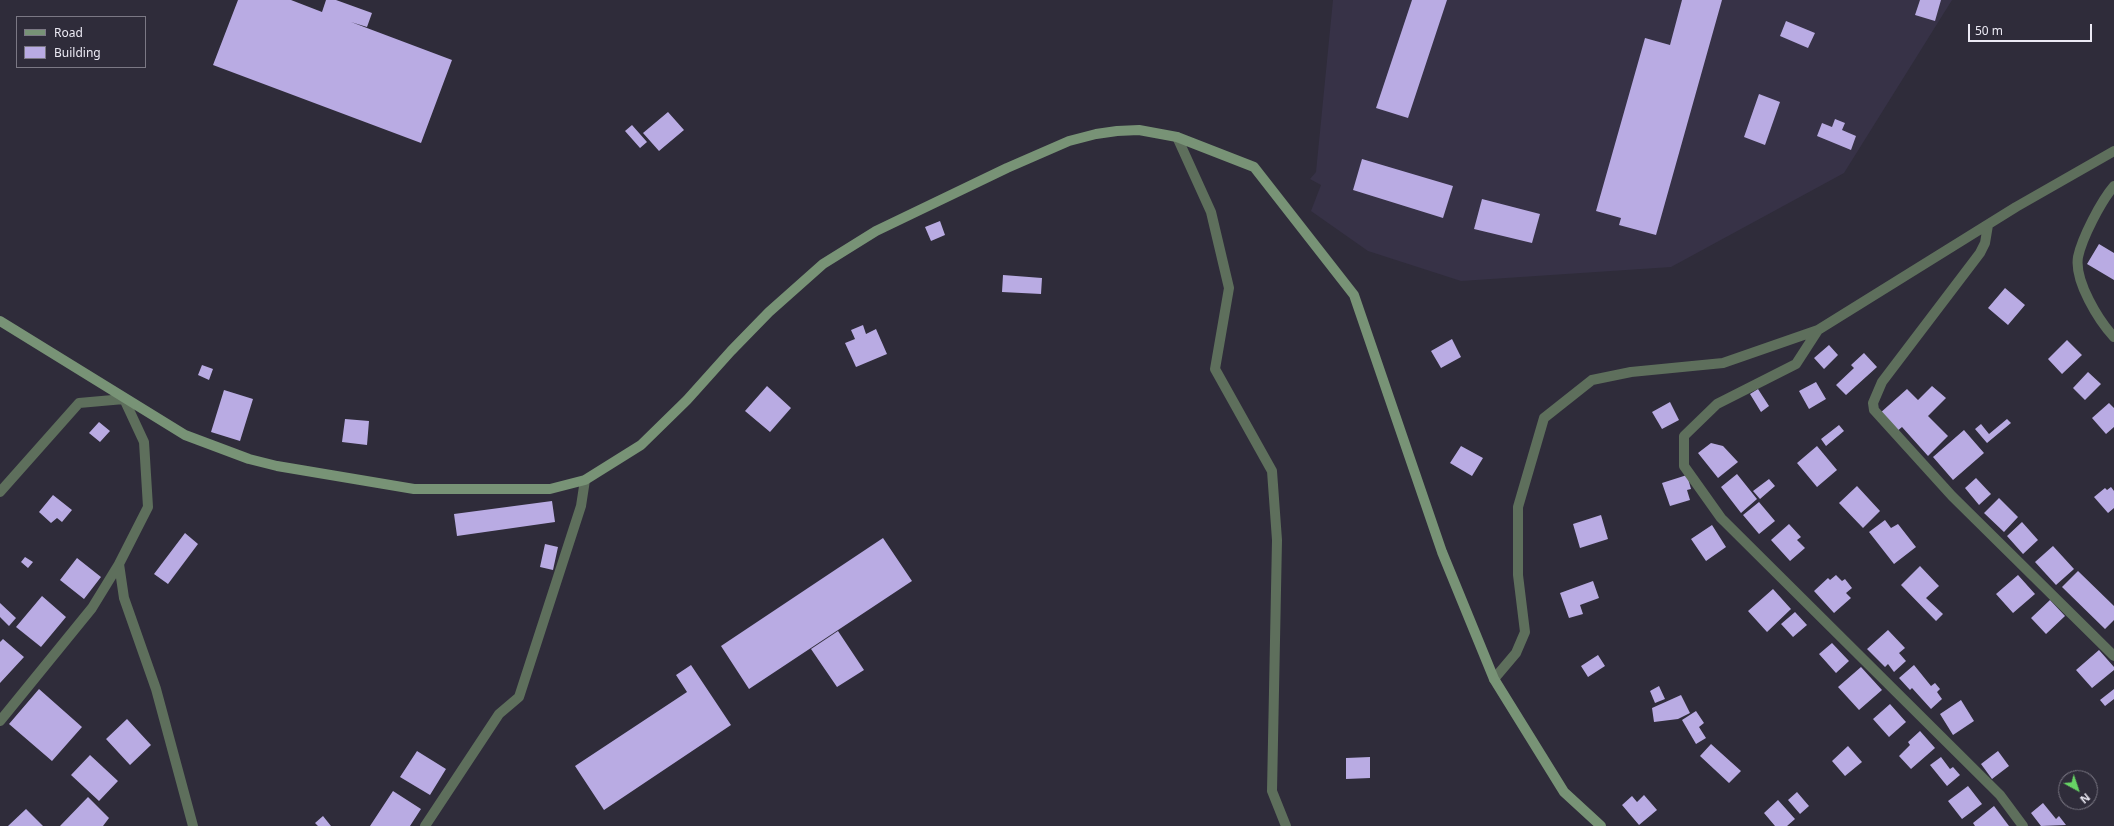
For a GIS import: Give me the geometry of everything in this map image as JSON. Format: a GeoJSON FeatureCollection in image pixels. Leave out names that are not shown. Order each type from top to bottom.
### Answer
{"type":"FeatureCollection","features":[{"type":"Feature","properties":{"kind":"street"},"geometry":{"type":"LineString","coordinates":[[0,321],[48,349],[124,399],[184,435],[249,459],[277,466],[414,489],[550,489],[585,480],[642,445],[687,400],[768,312],[823,264],[876,231],[1008,168],[1069,141],[1096,134],[1125,131],[1149,132],[1177,138],[1254,167],[1354,295],[1442,552],[1494,678],[1564,792],[1601,826]]}},
{"type":"Feature","properties":{"kind":"street"},"geometry":{"type":"LineString","coordinates":[[1177,138],[1211,212],[1229,288],[1215,369],[1272,471],[1277,540],[1272,791],[1286,826]]}},
{"type":"Feature","properties":{"kind":"street"},"geometry":{"type":"LineString","coordinates":[[1494,678],[1516,653],[1525,632],[1518,575],[1518,507],[1544,418],[1592,380],[1631,372],[1723,363],[1818,330],[1988,225],[2114,151]]}},
{"type":"Feature","properties":{"kind":"street"},"geometry":{"type":"LineString","coordinates":[[2114,186],[2104,198],[2078,258],[2080,276],[2092,308],[2114,337]]}},
{"type":"Feature","properties":{"kind":"street"},"geometry":{"type":"LineString","coordinates":[[1988,225],[1985,243],[1980,253],[1882,382],[1873,403],[1874,410],[1952,496],[2114,656]]}},
{"type":"Feature","properties":{"kind":"street"},"geometry":{"type":"LineString","coordinates":[[1818,330],[1796,364],[1717,404],[1684,436],[1684,466],[1721,518],[2000,794],[2023,826]]}},
{"type":"Feature","properties":{"kind":"street"},"geometry":{"type":"LineString","coordinates":[[0,492],[79,403],[124,399]]}},
{"type":"Feature","properties":{"kind":"street"},"geometry":{"type":"LineString","coordinates":[[0,721],[92,608],[119,564],[148,507],[144,442],[124,399]]}},
{"type":"Feature","properties":{"kind":"street"},"geometry":{"type":"LineString","coordinates":[[425,826],[499,714],[519,697],[581,506],[585,480]]}},
{"type":"Feature","properties":{"kind":"street"},"geometry":{"type":"LineString","coordinates":[[119,564],[124,598],[156,689],[193,826]]}},
{"type":"Feature","properties":{"kind":"shaded area"},"geometry":{"type":"Polygon","coordinates":[[[1333,0],[1952,0],[1844,173],[1671,267],[1461,281],[1368,251],[1311,211],[1321,185],[1310,179],[1316,172],[1333,0]]]}},
{"type":"Feature","properties":{"kind":"building"},"geometry":{"type":"Polygon","coordinates":[[[238,0],[291,0],[322,12],[326,0],[336,0],[372,13],[367,27],[351,22],[452,60],[421,143],[213,65],[238,0]]]}},
{"type":"Feature","properties":{"kind":"building"},"geometry":{"type":"Polygon","coordinates":[[[1412,0],[1447,0],[1408,118],[1376,108],[1412,0]]]}},
{"type":"Feature","properties":{"kind":"building"},"geometry":{"type":"Polygon","coordinates":[[[1682,0],[1722,0],[1656,235],[1619,225],[1621,218],[1596,211],[1645,38],[1670,45],[1682,0]]]}},
{"type":"Feature","properties":{"kind":"building"},"geometry":{"type":"Polygon","coordinates":[[[1920,0],[1941,0],[1935,21],[1915,15],[1920,0]]]}},
{"type":"Feature","properties":{"kind":"building"},"geometry":{"type":"Polygon","coordinates":[[[1786,21],[1815,33],[1808,48],[1780,36],[1786,21]]]}},
{"type":"Feature","properties":{"kind":"building"},"geometry":{"type":"Polygon","coordinates":[[[1759,94],[1780,102],[1765,145],[1744,137],[1759,94]]]}},
{"type":"Feature","properties":{"kind":"building"},"geometry":{"type":"Polygon","coordinates":[[[668,112],[684,130],[659,151],[643,133],[668,112]]]}},
{"type":"Feature","properties":{"kind":"building"},"geometry":{"type":"Polygon","coordinates":[[[1835,119],[1845,123],[1842,130],[1856,136],[1851,150],[1817,136],[1822,123],[1832,127],[1835,119]]]}},
{"type":"Feature","properties":{"kind":"building"},"geometry":{"type":"Polygon","coordinates":[[[632,125],[647,142],[640,148],[625,131],[632,125]]]}},
{"type":"Feature","properties":{"kind":"building"},"geometry":{"type":"Polygon","coordinates":[[[1362,159],[1453,186],[1443,218],[1353,190],[1362,159]]]}},
{"type":"Feature","properties":{"kind":"building"},"geometry":{"type":"Polygon","coordinates":[[[1482,199],[1540,214],[1532,243],[1474,229],[1482,199]]]}},
{"type":"Feature","properties":{"kind":"building"},"geometry":{"type":"Polygon","coordinates":[[[940,221],[945,235],[931,241],[925,227],[940,221]]]}},
{"type":"Feature","properties":{"kind":"building"},"geometry":{"type":"Polygon","coordinates":[[[2099,244],[2114,253],[2114,280],[2087,264],[2099,244]]]}},
{"type":"Feature","properties":{"kind":"building"},"geometry":{"type":"Polygon","coordinates":[[[1003,275],[1042,278],[1041,294],[1002,292],[1003,275]]]}},
{"type":"Feature","properties":{"kind":"building"},"geometry":{"type":"Polygon","coordinates":[[[2005,288],[2025,305],[2008,325],[1988,308],[2005,288]]]}},
{"type":"Feature","properties":{"kind":"building"},"geometry":{"type":"Polygon","coordinates":[[[863,325],[866,334],[876,329],[887,354],[856,367],[845,343],[855,339],[851,330],[863,325]]]}},
{"type":"Feature","properties":{"kind":"building"},"geometry":{"type":"Polygon","coordinates":[[[1452,339],[1461,357],[1441,368],[1431,351],[1452,339]]]}},
{"type":"Feature","properties":{"kind":"building"},"geometry":{"type":"Polygon","coordinates":[[[2067,340],[2082,355],[2062,374],[2048,359],[2067,340]]]}},
{"type":"Feature","properties":{"kind":"building"},"geometry":{"type":"Polygon","coordinates":[[[1829,345],[1838,355],[1824,369],[1814,358],[1829,345]]]}},
{"type":"Feature","properties":{"kind":"building"},"geometry":{"type":"Polygon","coordinates":[[[1864,353],[1877,367],[1846,395],[1836,385],[1854,368],[1851,365],[1864,353]]]}},
{"type":"Feature","properties":{"kind":"building"},"geometry":{"type":"Polygon","coordinates":[[[202,365],[213,369],[209,380],[198,375],[202,365]]]}},
{"type":"Feature","properties":{"kind":"building"},"geometry":{"type":"Polygon","coordinates":[[[2088,372],[2101,384],[2085,400],[2073,388],[2088,372]]]}},
{"type":"Feature","properties":{"kind":"building"},"geometry":{"type":"Polygon","coordinates":[[[1816,382],[1826,399],[1809,409],[1799,391],[1816,382]]]}},
{"type":"Feature","properties":{"kind":"building"},"geometry":{"type":"Polygon","coordinates":[[[767,386],[791,408],[770,432],[745,411],[767,386]]]}},
{"type":"Feature","properties":{"kind":"building"},"geometry":{"type":"Polygon","coordinates":[[[1932,386],[1946,398],[1928,416],[1948,436],[1928,456],[1902,427],[1896,432],[1879,414],[1907,389],[1918,400],[1932,386]]]}},
{"type":"Feature","properties":{"kind":"building"},"geometry":{"type":"Polygon","coordinates":[[[1758,389],[1769,406],[1761,412],[1750,394],[1758,389]]]}},
{"type":"Feature","properties":{"kind":"building"},"geometry":{"type":"Polygon","coordinates":[[[224,390],[253,399],[240,441],[211,432],[224,390]]]}},
{"type":"Feature","properties":{"kind":"building"},"geometry":{"type":"Polygon","coordinates":[[[1670,402],[1679,420],[1662,429],[1652,412],[1670,402]]]}},
{"type":"Feature","properties":{"kind":"building"},"geometry":{"type":"Polygon","coordinates":[[[2109,403],[2114,408],[2114,427],[2106,434],[2092,418],[2109,403]]]}},
{"type":"Feature","properties":{"kind":"building"},"geometry":{"type":"Polygon","coordinates":[[[345,419],[369,421],[367,445],[342,442],[345,419]]]}},
{"type":"Feature","properties":{"kind":"building"},"geometry":{"type":"Polygon","coordinates":[[[2007,419],[2011,423],[1987,443],[1975,429],[1981,424],[1989,434],[2007,419]]]}},
{"type":"Feature","properties":{"kind":"building"},"geometry":{"type":"Polygon","coordinates":[[[99,422],[110,431],[100,442],[89,433],[99,422]]]}},
{"type":"Feature","properties":{"kind":"building"},"geometry":{"type":"Polygon","coordinates":[[[1839,425],[1844,431],[1826,446],[1821,439],[1839,425]]]}},
{"type":"Feature","properties":{"kind":"building"},"geometry":{"type":"Polygon","coordinates":[[[1964,430],[1984,453],[1953,480],[1933,457],[1964,430]]]}},
{"type":"Feature","properties":{"kind":"building"},"geometry":{"type":"Polygon","coordinates":[[[1711,443],[1723,446],[1738,462],[1718,478],[1698,453],[1711,443]]]}},
{"type":"Feature","properties":{"kind":"building"},"geometry":{"type":"Polygon","coordinates":[[[1461,446],[1483,458],[1472,476],[1450,463],[1461,446]]]}},
{"type":"Feature","properties":{"kind":"building"},"geometry":{"type":"Polygon","coordinates":[[[1817,446],[1837,470],[1817,487],[1797,463],[1817,446]]]}},
{"type":"Feature","properties":{"kind":"building"},"geometry":{"type":"Polygon","coordinates":[[[1737,474],[1757,499],[1741,513],[1721,487],[1737,474]]]}},
{"type":"Feature","properties":{"kind":"building"},"geometry":{"type":"Polygon","coordinates":[[[1687,475],[1691,489],[1687,490],[1690,500],[1670,506],[1662,483],[1687,475]]]}},
{"type":"Feature","properties":{"kind":"building"},"geometry":{"type":"Polygon","coordinates":[[[1976,478],[1991,494],[1979,505],[1965,488],[1976,478]]]}},
{"type":"Feature","properties":{"kind":"building"},"geometry":{"type":"Polygon","coordinates":[[[1769,479],[1775,486],[1760,499],[1753,491],[1769,479]]]}},
{"type":"Feature","properties":{"kind":"building"},"geometry":{"type":"Polygon","coordinates":[[[1857,486],[1880,511],[1863,528],[1839,503],[1857,486]]]}},
{"type":"Feature","properties":{"kind":"building"},"geometry":{"type":"Polygon","coordinates":[[[2111,487],[2114,491],[2114,508],[2108,513],[2094,497],[2105,488],[2107,490],[2111,487]]]}},
{"type":"Feature","properties":{"kind":"building"},"geometry":{"type":"Polygon","coordinates":[[[53,495],[72,510],[62,522],[57,518],[51,523],[39,512],[53,495]]]}},
{"type":"Feature","properties":{"kind":"building"},"geometry":{"type":"Polygon","coordinates":[[[1999,498],[2018,517],[2004,532],[1984,513],[1999,498]]]}},
{"type":"Feature","properties":{"kind":"building"},"geometry":{"type":"Polygon","coordinates":[[[552,501],[555,522],[457,536],[454,514],[552,501]]]}},
{"type":"Feature","properties":{"kind":"building"},"geometry":{"type":"Polygon","coordinates":[[[1759,502],[1775,521],[1759,534],[1743,515],[1759,502]]]}},
{"type":"Feature","properties":{"kind":"building"},"geometry":{"type":"Polygon","coordinates":[[[1601,515],[1608,539],[1580,548],[1573,524],[1601,515]]]}},
{"type":"Feature","properties":{"kind":"building"},"geometry":{"type":"Polygon","coordinates":[[[1885,520],[1891,528],[1898,524],[1916,547],[1894,564],[1869,532],[1885,520]]]}},
{"type":"Feature","properties":{"kind":"building"},"geometry":{"type":"Polygon","coordinates":[[[2022,522],[2038,540],[2023,554],[2007,536],[2022,522]]]}},
{"type":"Feature","properties":{"kind":"building"},"geometry":{"type":"Polygon","coordinates":[[[1789,524],[1801,537],[1797,540],[1805,548],[1790,561],[1771,540],[1789,524]]]}},
{"type":"Feature","properties":{"kind":"building"},"geometry":{"type":"Polygon","coordinates":[[[1712,525],[1726,547],[1706,561],[1691,539],[1712,525]]]}},
{"type":"Feature","properties":{"kind":"building"},"geometry":{"type":"Polygon","coordinates":[[[185,533],[198,544],[168,584],[154,574],[185,533]]]}},
{"type":"Feature","properties":{"kind":"building"},"geometry":{"type":"Polygon","coordinates":[[[883,538],[912,581],[749,689],[721,646],[883,538]]]}},
{"type":"Feature","properties":{"kind":"building"},"geometry":{"type":"Polygon","coordinates":[[[545,544],[558,547],[553,570],[540,567],[545,544]]]}},
{"type":"Feature","properties":{"kind":"building"},"geometry":{"type":"Polygon","coordinates":[[[2053,546],[2074,569],[2056,585],[2035,562],[2053,546]]]}},
{"type":"Feature","properties":{"kind":"building"},"geometry":{"type":"Polygon","coordinates":[[[25,557],[33,562],[28,568],[21,562],[25,557]]]}},
{"type":"Feature","properties":{"kind":"building"},"geometry":{"type":"Polygon","coordinates":[[[77,558],[101,577],[84,599],[60,580],[77,558]]]}},
{"type":"Feature","properties":{"kind":"building"},"geometry":{"type":"Polygon","coordinates":[[[1920,566],[1939,586],[1926,598],[1943,614],[1936,621],[1901,585],[1920,566]]]}},
{"type":"Feature","properties":{"kind":"building"},"geometry":{"type":"Polygon","coordinates":[[[2078,571],[2114,606],[2114,620],[2105,629],[2062,587],[2078,571]]]}},
{"type":"Feature","properties":{"kind":"building"},"geometry":{"type":"Polygon","coordinates":[[[1836,575],[1842,581],[1845,579],[1852,588],[1846,593],[1851,598],[1834,613],[1814,591],[1828,578],[1830,580],[1836,575]]]}},
{"type":"Feature","properties":{"kind":"building"},"geometry":{"type":"Polygon","coordinates":[[[2018,575],[2035,594],[2013,613],[1996,594],[2018,575]]]}},
{"type":"Feature","properties":{"kind":"building"},"geometry":{"type":"Polygon","coordinates":[[[1593,581],[1599,598],[1580,605],[1583,614],[1569,618],[1560,593],[1593,581]]]}},
{"type":"Feature","properties":{"kind":"building"},"geometry":{"type":"Polygon","coordinates":[[[1773,589],[1791,609],[1767,632],[1748,611],[1773,589]]]}},
{"type":"Feature","properties":{"kind":"building"},"geometry":{"type":"Polygon","coordinates":[[[42,596],[66,617],[41,647],[16,627],[42,596]]]}},
{"type":"Feature","properties":{"kind":"building"},"geometry":{"type":"Polygon","coordinates":[[[2050,600],[2065,616],[2046,634],[2031,618],[2050,600]]]}},
{"type":"Feature","properties":{"kind":"building"},"geometry":{"type":"Polygon","coordinates":[[[0,603],[16,618],[9,626],[0,617],[0,603]]]}},
{"type":"Feature","properties":{"kind":"building"},"geometry":{"type":"Polygon","coordinates":[[[1795,612],[1807,625],[1793,637],[1781,624],[1795,612]]]}},
{"type":"Feature","properties":{"kind":"building"},"geometry":{"type":"Polygon","coordinates":[[[1888,630],[1905,648],[1899,653],[1906,661],[1894,672],[1888,664],[1885,667],[1867,649],[1888,630]]]}},
{"type":"Feature","properties":{"kind":"building"},"geometry":{"type":"Polygon","coordinates":[[[838,631],[864,670],[837,687],[811,649],[838,631]]]}},
{"type":"Feature","properties":{"kind":"building"},"geometry":{"type":"Polygon","coordinates":[[[3,639],[24,657],[0,683],[0,642],[3,639]]]}},
{"type":"Feature","properties":{"kind":"building"},"geometry":{"type":"Polygon","coordinates":[[[1832,643],[1849,661],[1836,673],[1819,654],[1832,643]]]}},
{"type":"Feature","properties":{"kind":"building"},"geometry":{"type":"Polygon","coordinates":[[[2099,650],[2114,667],[2114,670],[2092,688],[2076,670],[2099,650]]]}},
{"type":"Feature","properties":{"kind":"building"},"geometry":{"type":"Polygon","coordinates":[[[1598,655],[1605,666],[1588,677],[1581,666],[1598,655]]]}},
{"type":"Feature","properties":{"kind":"building"},"geometry":{"type":"Polygon","coordinates":[[[691,665],[731,725],[604,810],[575,766],[687,692],[676,675],[691,665]]]}},
{"type":"Feature","properties":{"kind":"building"},"geometry":{"type":"Polygon","coordinates":[[[1914,665],[1931,686],[1935,683],[1940,689],[1937,692],[1942,699],[1931,709],[1912,688],[1910,690],[1899,678],[1914,665]]]}},
{"type":"Feature","properties":{"kind":"building"},"geometry":{"type":"Polygon","coordinates":[[[1861,667],[1882,690],[1859,710],[1838,687],[1861,667]]]}},
{"type":"Feature","properties":{"kind":"building"},"geometry":{"type":"Polygon","coordinates":[[[1659,686],[1665,699],[1655,703],[1650,691],[1659,686]]]}},
{"type":"Feature","properties":{"kind":"building"},"geometry":{"type":"Polygon","coordinates":[[[39,689],[82,727],[52,761],[9,724],[39,689]]]}},
{"type":"Feature","properties":{"kind":"building"},"geometry":{"type":"Polygon","coordinates":[[[2114,689],[2114,699],[2105,706],[2100,700],[2114,689]]]}},
{"type":"Feature","properties":{"kind":"building"},"geometry":{"type":"Polygon","coordinates":[[[1681,695],[1690,713],[1678,719],[1654,722],[1652,708],[1681,695]]]}},
{"type":"Feature","properties":{"kind":"building"},"geometry":{"type":"Polygon","coordinates":[[[1961,700],[1974,721],[1953,735],[1940,714],[1961,700]]]}},
{"type":"Feature","properties":{"kind":"building"},"geometry":{"type":"Polygon","coordinates":[[[1890,704],[1906,722],[1889,737],[1873,719],[1890,704]]]}},
{"type":"Feature","properties":{"kind":"building"},"geometry":{"type":"Polygon","coordinates":[[[1696,711],[1704,723],[1699,727],[1706,738],[1696,744],[1682,720],[1696,711]]]}},
{"type":"Feature","properties":{"kind":"building"},"geometry":{"type":"Polygon","coordinates":[[[127,719],[151,745],[130,765],[106,739],[127,719]]]}},
{"type":"Feature","properties":{"kind":"building"},"geometry":{"type":"Polygon","coordinates":[[[1920,731],[1935,748],[1911,769],[1899,756],[1910,745],[1908,742],[1920,731]]]}},
{"type":"Feature","properties":{"kind":"building"},"geometry":{"type":"Polygon","coordinates":[[[1711,744],[1741,771],[1729,783],[1700,756],[1711,744]]]}},
{"type":"Feature","properties":{"kind":"building"},"geometry":{"type":"Polygon","coordinates":[[[1848,746],[1862,762],[1845,776],[1832,761],[1848,746]]]}},
{"type":"Feature","properties":{"kind":"building"},"geometry":{"type":"Polygon","coordinates":[[[417,751],[446,769],[430,795],[400,777],[417,751]]]}},
{"type":"Feature","properties":{"kind":"building"},"geometry":{"type":"Polygon","coordinates":[[[1998,751],[2009,766],[1992,779],[1981,764],[1998,751]]]}},
{"type":"Feature","properties":{"kind":"building"},"geometry":{"type":"Polygon","coordinates":[[[90,755],[118,781],[99,801],[71,775],[90,755]]]}},
{"type":"Feature","properties":{"kind":"building"},"geometry":{"type":"Polygon","coordinates":[[[1370,757],[1370,778],[1346,779],[1346,758],[1370,757]]]}},
{"type":"Feature","properties":{"kind":"building"},"geometry":{"type":"Polygon","coordinates":[[[1941,757],[1950,769],[1953,767],[1960,775],[1947,786],[1930,765],[1941,757]]]}},
{"type":"Feature","properties":{"kind":"building"},"geometry":{"type":"Polygon","coordinates":[[[1968,786],[1982,804],[1962,819],[1948,801],[1968,786]]]}},
{"type":"Feature","properties":{"kind":"building"},"geometry":{"type":"Polygon","coordinates":[[[393,791],[421,809],[410,826],[370,826],[393,791]]]}},
{"type":"Feature","properties":{"kind":"building"},"geometry":{"type":"Polygon","coordinates":[[[1797,792],[1809,806],[1800,814],[1788,800],[1797,792]]]}},
{"type":"Feature","properties":{"kind":"building"},"geometry":{"type":"Polygon","coordinates":[[[1644,795],[1657,810],[1639,825],[1622,805],[1632,796],[1637,802],[1644,795]]]}},
{"type":"Feature","properties":{"kind":"building"},"geometry":{"type":"Polygon","coordinates":[[[88,797],[109,818],[103,826],[60,826],[88,797]]]}},
{"type":"Feature","properties":{"kind":"building"},"geometry":{"type":"Polygon","coordinates":[[[1778,800],[1795,819],[1787,826],[1775,826],[1764,813],[1778,800]]]}},
{"type":"Feature","properties":{"kind":"building"},"geometry":{"type":"Polygon","coordinates":[[[2043,803],[2056,819],[2059,816],[2066,825],[2041,826],[2031,813],[2043,803]]]}},
{"type":"Feature","properties":{"kind":"building"},"geometry":{"type":"Polygon","coordinates":[[[1994,806],[2009,826],[1975,826],[1973,823],[1994,806]]]}},
{"type":"Feature","properties":{"kind":"building"},"geometry":{"type":"Polygon","coordinates":[[[26,809],[43,826],[8,826],[26,809]]]}},
{"type":"Feature","properties":{"kind":"building"},"geometry":{"type":"Polygon","coordinates":[[[323,816],[331,826],[318,826],[315,823],[323,816]]]}}]}
